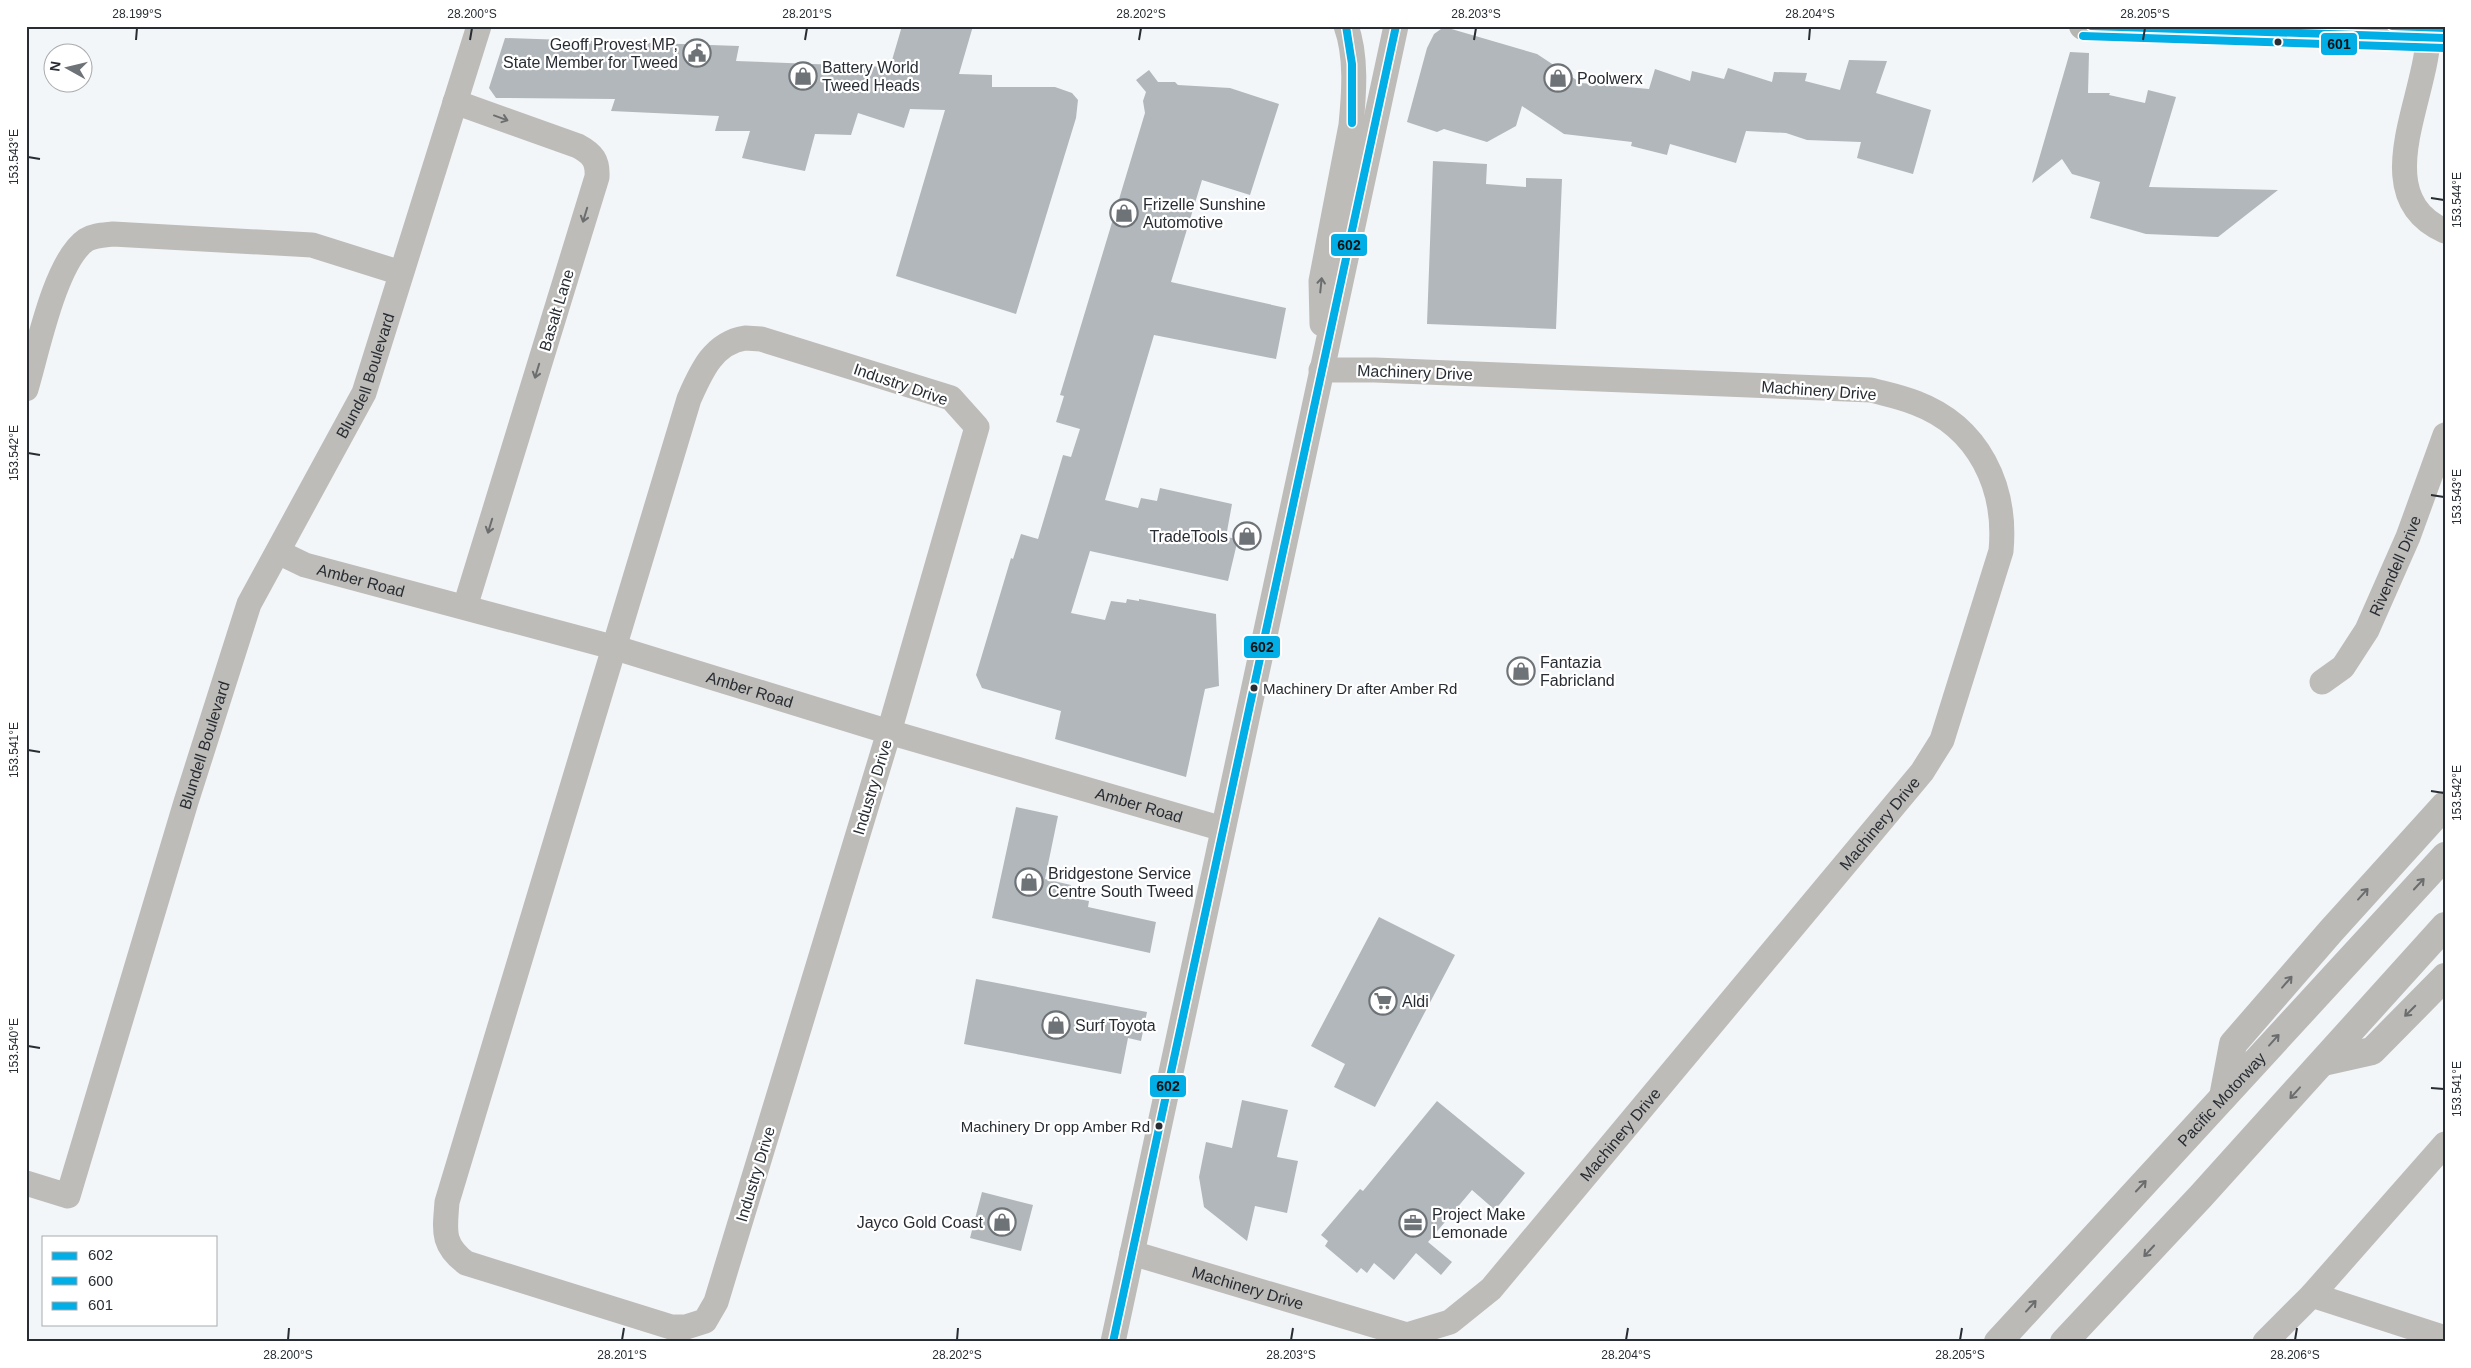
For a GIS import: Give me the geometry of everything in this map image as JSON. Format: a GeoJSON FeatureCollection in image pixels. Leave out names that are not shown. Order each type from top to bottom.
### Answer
{"type":"FeatureCollection","features":[{"type":"Feature","properties":{"kind":"highway"},"geometry":{"type":"LineString","coordinates":[[2223,1097],[2233,1044],[2331,931],[2445,805]]}},
{"type":"Feature","properties":{"kind":"highway","name":"Pacific Motorway"},"geometry":{"type":"LineString","coordinates":[[1998,1342],[2445,856]]}},
{"type":"Feature","properties":{"kind":"highway"},"geometry":{"type":"LineString","coordinates":[[2064,1342],[2323,1062],[2445,926]]}},
{"type":"Feature","properties":{"kind":"highway"},"geometry":{"type":"LineString","coordinates":[[2323,1062],[2372,1051],[2445,977]]}},
{"type":"Feature","properties":{"kind":"main road"},"geometry":{"type":"LineString","coordinates":[[2083,26],[2434,32]]}},
{"type":"Feature","properties":{"kind":"street","name":"Blundell Boulevard"},"geometry":{"type":"LineString","coordinates":[[26,1182],[68,1196],[183,811],[246,614],[364,393],[479,26]]}},
{"type":"Feature","properties":{"kind":"street"},"geometry":{"type":"LineString","coordinates":[[1323,361],[1320,308],[1321,280],[1351,125],[1353,105],[1352,64],[1346,26]]}},
{"type":"Feature","properties":{"kind":"street"},"geometry":{"type":"LineString","coordinates":[[1113,1342],[1396,26]]}},
{"type":"Feature","properties":{"kind":"street"},"geometry":{"type":"LineString","coordinates":[[2434,32],[2406,149],[2404,170],[2406,186],[2420,215],[2430,224],[2445,231]]}},
{"type":"Feature","properties":{"kind":"street","name":"Basalt Lane"},"geometry":{"type":"LineString","coordinates":[[455,102],[578,146],[592,155],[598,168],[597,177],[465,607]]}},
{"type":"Feature","properties":{"kind":"street"},"geometry":{"type":"LineString","coordinates":[[26,389],[65,266],[86,241],[99,235],[112,234],[312,245],[401,273]]}},
{"type":"Feature","properties":{"kind":"street","name":"Industry Drive"},"geometry":{"type":"LineString","coordinates":[[760,339],[951,398],[977,427],[889,732],[716,1302],[704,1321],[686,1327],[671,1327],[466,1263],[452,1253],[445,1231],[447,1202],[616,648],[689,399],[704,366],[732,340],[760,339]]}},
{"type":"Feature","properties":{"kind":"street","name":"Machinery Drive"},"geometry":{"type":"LineString","coordinates":[[1132,1253],[1407,1335],[1450,1322],[1491,1289],[1922,772],[1942,740],[2001,551],[2003,530],[1996,486],[1969,439],[1941,416],[1916,403],[1871,390],[1375,370],[1323,361]]}},
{"type":"Feature","properties":{"kind":"street","name":"Rivendell Drive"},"geometry":{"type":"LineString","coordinates":[[2322,682],[2343,667],[2367,630],[2408,537],[2445,435]]}},
{"type":"Feature","properties":{"kind":"street","name":"Amber Road"},"geometry":{"type":"LineString","coordinates":[[278,552],[305,565],[616,648],[889,732],[1222,830]]}},
{"type":"Feature","properties":{"kind":"street"},"geometry":{"type":"LineString","coordinates":[[2265,1342],[2312,1295],[2445,1144]]}},
{"type":"Feature","properties":{"kind":"street"},"geometry":{"type":"LineString","coordinates":[[2312,1295],[2445,1338]]}},
{"type":"Feature","properties":{"kind":"building"},"geometry":{"type":"Polygon","coordinates":[[[902,26],[973,26],[959,74],[992,75],[992,87],[1055,87],[1072,93],[1078,100],[1076,118],[1016,314],[896,276],[945,110],[910,109],[904,128],[858,113],[851,135],[815,134],[805,171],[742,158],[750,131],[715,131],[719,116],[611,111],[615,99],[496,98],[489,88],[505,38],[739,46],[736,61],[890,67],[902,26]]]}},
{"type":"Feature","properties":{"kind":"building"},"geometry":{"type":"Polygon","coordinates":[[[1448,28],[1537,54],[1581,83],[1649,89],[1655,69],[1690,81],[1692,71],[1724,79],[1728,68],[1772,82],[1774,72],[1807,73],[1805,81],[1840,90],[1849,60],[1887,61],[1876,93],[1931,110],[1913,174],[1857,158],[1861,142],[1807,140],[1786,133],[1746,131],[1736,163],[1670,144],[1667,155],[1631,146],[1632,142],[1564,134],[1522,106],[1516,126],[1487,142],[1444,129],[1437,132],[1407,122],[1427,48],[1434,34],[1441,29],[1448,28]]]}},
{"type":"Feature","properties":{"kind":"building"},"geometry":{"type":"Polygon","coordinates":[[[2070,52],[2089,53],[2088,93],[2110,93],[2109,95],[2145,103],[2148,90],[2176,97],[2149,187],[2278,190],[2218,237],[2146,234],[2090,218],[2100,182],[2072,174],[2062,159],[2032,183],[2070,52]]]}},
{"type":"Feature","properties":{"kind":"building"},"geometry":{"type":"Polygon","coordinates":[[[1149,70],[1158,82],[1230,88],[1279,104],[1250,195],[1202,180],[1171,282],[1286,308],[1276,359],[1154,335],[1105,500],[1138,508],[1141,498],[1157,501],[1160,488],[1232,504],[1226,537],[1238,539],[1228,581],[1090,551],[1071,613],[1105,620],[1111,601],[1126,603],[1127,599],[1139,601],[1139,599],[1216,614],[1219,686],[1205,689],[1186,777],[1055,739],[1061,711],[982,688],[976,675],[1011,558],[1013,559],[1021,534],[1038,539],[1063,455],[1071,457],[1080,429],[1056,422],[1064,396],[1060,395],[1145,113],[1143,101],[1146,92],[1136,80],[1149,70]]]}},
{"type":"Feature","properties":{"kind":"building"},"geometry":{"type":"Polygon","coordinates":[[[1433,161],[1487,164],[1486,184],[1526,187],[1526,178],[1562,179],[1556,329],[1427,324],[1433,161]]]}},
{"type":"Feature","properties":{"kind":"building","name":"Bridgestone Service Centre South Tweed"},"geometry":{"type":"Polygon","coordinates":[[[1016,807],[1058,816],[1045,879],[1071,885],[1068,897],[1089,901],[1088,907],[1156,922],[1150,953],[992,918],[1016,807]]]}},
{"type":"Feature","properties":{"kind":"building","name":"Aldi"},"geometry":{"type":"Polygon","coordinates":[[[1379,917],[1455,955],[1375,1107],[1334,1087],[1345,1064],[1311,1046],[1379,917]]]}},
{"type":"Feature","properties":{"kind":"building","name":"Surf Toyota"},"geometry":{"type":"Polygon","coordinates":[[[976,979],[1147,1012],[1141,1041],[1128,1038],[1121,1074],[964,1044],[976,979]]]}},
{"type":"Feature","properties":{"kind":"building"},"geometry":{"type":"Polygon","coordinates":[[[1242,1100],[1288,1110],[1277,1157],[1298,1161],[1287,1213],[1255,1206],[1247,1241],[1204,1207],[1199,1177],[1206,1142],[1232,1148],[1242,1100]]]}},
{"type":"Feature","properties":{"kind":"building"},"geometry":{"type":"Polygon","coordinates":[[[1437,1101],[1525,1173],[1495,1210],[1472,1190],[1428,1242],[1452,1262],[1441,1275],[1416,1253],[1394,1280],[1374,1263],[1367,1273],[1361,1268],[1357,1273],[1325,1246],[1328,1241],[1321,1235],[1360,1189],[1363,1191],[1437,1101]]]}},
{"type":"Feature","properties":{"kind":"building","name":"Jayco Gold Coast"},"geometry":{"type":"Polygon","coordinates":[[[982,1192],[1033,1205],[1021,1251],[970,1238],[982,1192]]]}},
{"type":"Feature","properties":{"kind":"transit line","name":"602"},"geometry":{"type":"LineString","coordinates":[[1346,26],[1352,64],[1352,123]]}},
{"type":"Feature","properties":{"kind":"transit line","name":"602"},"geometry":{"type":"LineString","coordinates":[[1113,1342],[1396,26]]}},
{"type":"Feature","properties":{"kind":"transit line","name":"600"},"geometry":{"type":"LineString","coordinates":[[2091,26],[2445,38]]}},
{"type":"Feature","properties":{"kind":"transit line"},"geometry":{"type":"LineString","coordinates":[[2392,26],[2445,28]]}},
{"type":"Feature","properties":{"kind":"transit line","name":"601"},"geometry":{"type":"LineString","coordinates":[[2083,36],[2445,48]]}},
{"type":"Feature","properties":{"kind":"place","name":"Geoff Provest MP, State Member for Tweed"},"geometry":{"type":"Point","coordinates":[697,53]}},
{"type":"Feature","properties":{"kind":"place","name":"Battery World Tweed Heads"},"geometry":{"type":"Point","coordinates":[803,76]}},
{"type":"Feature","properties":{"kind":"place","name":"Poolwerx"},"geometry":{"type":"Point","coordinates":[1558,78]}},
{"type":"Feature","properties":{"kind":"place","name":"Frizelle Sunshine Automotive"},"geometry":{"type":"Point","coordinates":[1124,213]}},
{"type":"Feature","properties":{"kind":"place","name":"TradeTools"},"geometry":{"type":"Point","coordinates":[1247,536]}},
{"type":"Feature","properties":{"kind":"place","name":"Fantazia Fabricland"},"geometry":{"type":"Point","coordinates":[1521,671]}},
{"type":"Feature","properties":{"kind":"place","name":"Machinery Dr after Amber Rd"},"geometry":{"type":"Point","coordinates":[1254,688]}},
{"type":"Feature","properties":{"kind":"place","name":"Bridgestone Service Centre South Tweed"},"geometry":{"type":"Point","coordinates":[1029,882]}},
{"type":"Feature","properties":{"kind":"place","name":"Aldi"},"geometry":{"type":"Point","coordinates":[1383,1001]}},
{"type":"Feature","properties":{"kind":"place","name":"Surf Toyota"},"geometry":{"type":"Point","coordinates":[1056,1025]}},
{"type":"Feature","properties":{"kind":"place","name":"Machinery Dr opp Amber Rd"},"geometry":{"type":"Point","coordinates":[1159,1126]}},
{"type":"Feature","properties":{"kind":"place","name":"Jayco Gold Coast"},"geometry":{"type":"Point","coordinates":[1002,1222]}},
{"type":"Feature","properties":{"kind":"place","name":"Project Make Lemonade"},"geometry":{"type":"Point","coordinates":[1413,1223]}}]}
